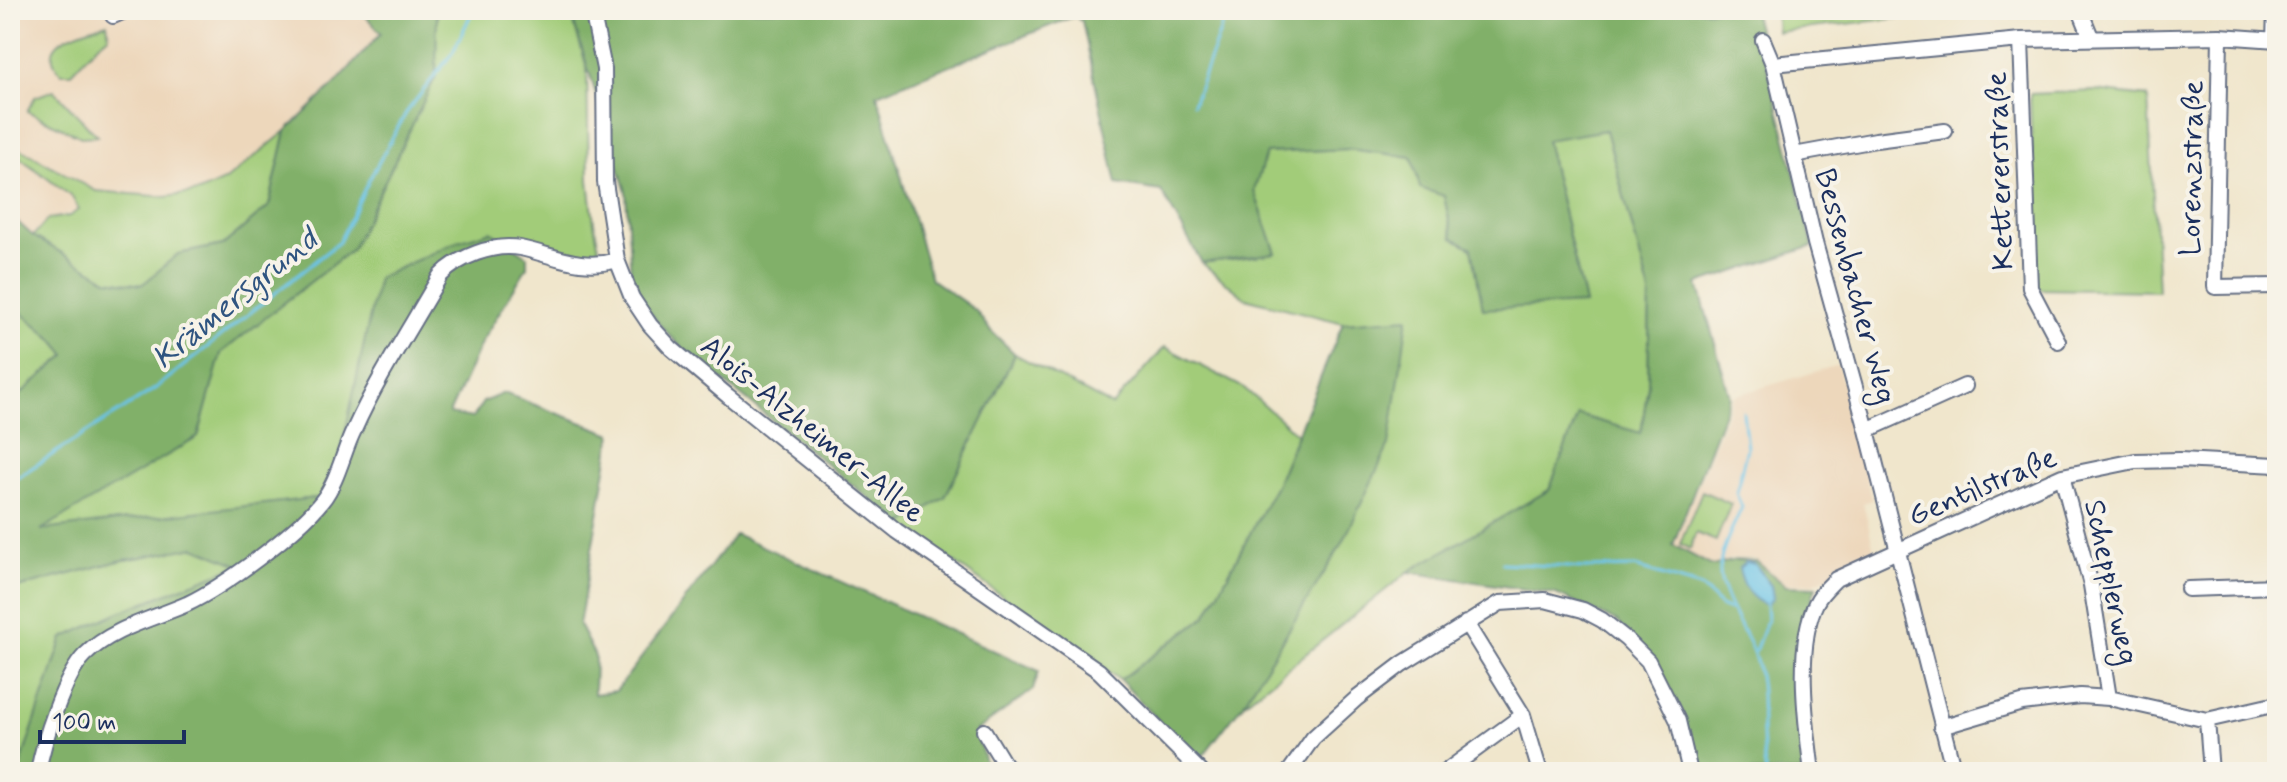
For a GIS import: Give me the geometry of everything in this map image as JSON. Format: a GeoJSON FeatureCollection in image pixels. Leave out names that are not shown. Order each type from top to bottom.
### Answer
{"type":"FeatureCollection","features":[{"type":"Feature","properties":{"kind":"street","name":"Alois-Alzheimer-Allee"},"geometry":{"type":"LineString","coordinates":[[592,10],[604,69],[605,182],[617,260],[632,298],[650,325],[671,348],[897,531],[1099,671],[1201,772]]}},
{"type":"Feature","properties":{"kind":"street"},"geometry":{"type":"LineString","coordinates":[[2080,10],[2091,37]]}},
{"type":"Feature","properties":{"kind":"street"},"geometry":{"type":"LineString","coordinates":[[1773,64],[2021,40],[2220,36],[2276,40],[2275,10]]}},
{"type":"Feature","properties":{"kind":"street","name":"Lorenzstraße"},"geometry":{"type":"LineString","coordinates":[[2220,36],[2215,287],[2277,286]]}},
{"type":"Feature","properties":{"kind":"street","name":"Bessenbacher Weg"},"geometry":{"type":"LineString","coordinates":[[1763,40],[1773,64],[1815,243],[1867,430],[1954,772]]}},
{"type":"Feature","properties":{"kind":"street","name":"Kettererstraße"},"geometry":{"type":"LineString","coordinates":[[2021,40],[2030,288],[2058,341]]}},
{"type":"Feature","properties":{"kind":"street","name":"Bessenbacher Weg"},"geometry":{"type":"LineString","coordinates":[[1794,155],[1945,131]]}},
{"type":"Feature","properties":{"kind":"street"},"geometry":{"type":"LineString","coordinates":[[38,772],[52,718],[82,657],[102,640],[190,602],[226,579],[266,552],[323,500],[373,393],[440,276],[450,266],[462,258],[509,247],[581,265],[617,260]]}},
{"type":"Feature","properties":{"kind":"street","name":"Bessenbacher Weg"},"geometry":{"type":"LineString","coordinates":[[1867,430],[1965,386]]}},
{"type":"Feature","properties":{"kind":"street","name":"Gentilstraße"},"geometry":{"type":"LineString","coordinates":[[1812,772],[1804,682],[1807,627],[1817,601],[1836,579],[2062,476],[2135,461],[2277,465]]}},
{"type":"Feature","properties":{"kind":"street","name":"Schepplerweg"},"geometry":{"type":"LineString","coordinates":[[2062,476],[2091,585],[2109,698]]}},
{"type":"Feature","properties":{"kind":"street"},"geometry":{"type":"LineString","coordinates":[[2188,589],[2277,586]]}},
{"type":"Feature","properties":{"kind":"street"},"geometry":{"type":"LineString","coordinates":[[1289,772],[1313,738],[1356,699],[1402,664],[1500,603],[1545,600],[1583,610],[1602,620],[1648,661],[1678,721],[1690,772]]}},
{"type":"Feature","properties":{"kind":"street"},"geometry":{"type":"LineString","coordinates":[[1466,623],[1523,715],[1540,772]]}},
{"type":"Feature","properties":{"kind":"street"},"geometry":{"type":"LineString","coordinates":[[1941,727],[2022,703],[2080,696],[2109,698],[2207,720],[2277,704]]}},
{"type":"Feature","properties":{"kind":"street"},"geometry":{"type":"LineString","coordinates":[[1445,772],[1523,715]]}},
{"type":"Feature","properties":{"kind":"street"},"geometry":{"type":"LineString","coordinates":[[2207,720],[2211,772]]}},
{"type":"Feature","properties":{"kind":"street"},"geometry":{"type":"LineString","coordinates":[[984,731],[1009,772]]}},
{"type":"Feature","properties":{"kind":"shaded area"},"geometry":{"type":"Polygon","coordinates":[[[10,10],[360,10],[382,33],[286,131],[226,180],[199,192],[166,197],[96,191],[19,148],[15,154],[72,197],[79,211],[48,219],[33,236],[10,215],[10,10]]]}},
{"type":"Feature","properties":{"kind":"shaded area"},"geometry":{"type":"Polygon","coordinates":[[[1838,365],[1872,500],[1863,503],[1875,553],[1814,583],[1785,584],[1755,559],[1734,558],[1712,565],[1674,546],[1734,396],[1838,365]]]}},
{"type":"Feature","properties":{"kind":"green space"},"geometry":{"type":"Polygon","coordinates":[[[360,10],[423,10],[437,15],[436,76],[352,249],[221,353],[198,437],[41,530],[324,497],[327,500],[339,461],[378,278],[458,241],[491,231],[527,256],[527,267],[482,341],[449,414],[473,418],[483,402],[504,393],[612,434],[579,625],[595,656],[594,694],[616,691],[735,534],[1039,671],[1033,690],[976,731],[988,772],[18,772],[63,638],[117,613],[239,565],[195,547],[119,561],[10,590],[10,403],[66,355],[53,339],[10,303],[10,215],[33,236],[108,280],[142,285],[178,254],[223,245],[269,206],[286,131],[335,84],[381,33],[360,10]]]}},
{"type":"Feature","properties":{"kind":"green space"},"geometry":{"type":"Polygon","coordinates":[[[423,10],[570,10],[587,68],[589,180],[601,258],[544,252],[491,231],[339,461],[324,497],[38,531],[198,437],[221,353],[352,248],[437,15],[423,10]]]}},
{"type":"Feature","properties":{"kind":"green space"},"geometry":{"type":"Polygon","coordinates":[[[570,10],[1753,10],[1813,246],[1698,284],[1730,397],[1673,545],[1712,566],[1735,560],[1756,561],[1786,586],[1816,587],[1798,639],[1797,676],[1807,772],[1696,772],[1683,714],[1653,658],[1618,622],[1556,594],[1408,572],[1549,490],[1578,415],[1641,433],[1648,386],[1650,293],[1606,130],[1546,140],[1585,304],[1483,309],[1472,248],[1453,238],[1444,196],[1420,188],[1412,157],[1348,149],[1266,153],[1254,191],[1276,253],[1202,263],[1161,191],[1117,184],[1082,21],[1075,16],[877,94],[931,279],[975,310],[1015,354],[945,497],[902,525],[680,346],[641,300],[631,277],[626,192],[570,10]]]}},
{"type":"Feature","properties":{"kind":"green space"},"geometry":{"type":"Polygon","coordinates":[[[1775,10],[1933,10],[1934,14],[1777,32],[1775,10]]]}},
{"type":"Feature","properties":{"kind":"green space"},"geometry":{"type":"Polygon","coordinates":[[[107,23],[109,36],[71,73],[61,73],[54,62],[53,52],[57,45],[75,33],[107,23]]]}},
{"type":"Feature","properties":{"kind":"green space"},"geometry":{"type":"Polygon","coordinates":[[[54,90],[97,136],[81,137],[27,111],[35,97],[54,90]]]}},
{"type":"Feature","properties":{"kind":"green space"},"geometry":{"type":"Polygon","coordinates":[[[2095,91],[2148,97],[2158,291],[2036,289],[2030,94],[2095,91]]]}},
{"type":"Feature","properties":{"kind":"green space"},"geometry":{"type":"Polygon","coordinates":[[[1606,130],[1650,293],[1648,386],[1641,434],[1578,415],[1549,490],[1408,572],[1243,704],[1343,542],[1408,319],[1343,323],[1245,298],[1202,263],[1276,253],[1254,191],[1265,153],[1348,149],[1412,157],[1420,187],[1444,196],[1453,238],[1585,303],[1546,139],[1606,130]]]}},
{"type":"Feature","properties":{"kind":"green space"},"geometry":{"type":"Polygon","coordinates":[[[286,131],[269,206],[223,245],[178,254],[142,285],[108,280],[33,236],[48,219],[69,216],[79,210],[72,197],[15,154],[19,148],[96,191],[166,197],[199,192],[226,180],[286,131]]]}},
{"type":"Feature","properties":{"kind":"green space"},"geometry":{"type":"Polygon","coordinates":[[[10,303],[53,339],[66,355],[10,403],[10,303]]]}},
{"type":"Feature","properties":{"kind":"green space"},"geometry":{"type":"Polygon","coordinates":[[[1408,318],[1389,445],[1343,542],[1243,704],[1198,762],[1120,680],[1206,616],[1277,483],[1343,323],[1408,318]]]}},
{"type":"Feature","properties":{"kind":"green space"},"geometry":{"type":"Polygon","coordinates":[[[1165,347],[1244,388],[1297,434],[1277,483],[1206,616],[1120,680],[902,525],[945,497],[1015,354],[1112,406],[1165,347]]]}},
{"type":"Feature","properties":{"kind":"green space"},"geometry":{"type":"Polygon","coordinates":[[[1702,491],[1731,504],[1716,541],[1696,533],[1690,549],[1680,544],[1702,491]]]}},
{"type":"Feature","properties":{"kind":"green space"},"geometry":{"type":"Polygon","coordinates":[[[196,547],[240,565],[63,638],[18,772],[10,772],[10,590],[119,561],[196,547]]]}},
{"type":"Feature","properties":{"kind":"water"},"geometry":{"type":"Polygon","coordinates":[[[1746,562],[1755,564],[1771,586],[1773,598],[1766,605],[1755,599],[1744,585],[1739,568],[1746,562]]]}},
{"type":"Feature","properties":{"kind":"waterway","name":"Krämersgrund"},"geometry":{"type":"LineString","coordinates":[[10,482],[156,388],[339,242],[406,113],[453,52],[473,10]]}},
{"type":"Feature","properties":{"kind":"waterway"},"geometry":{"type":"LineString","coordinates":[[1193,104],[1228,10]]}},
{"type":"Feature","properties":{"kind":"waterway"},"geometry":{"type":"LineString","coordinates":[[1743,412],[1747,448],[1736,493],[1742,507],[1725,546],[1720,570],[1727,599],[1757,664],[1766,772]]}},
{"type":"Feature","properties":{"kind":"waterway"},"geometry":{"type":"LineString","coordinates":[[1502,563],[1584,568],[1635,567],[1701,587],[1722,607],[1733,611]]}},
{"type":"Feature","properties":{"kind":"waterway"},"geometry":{"type":"LineString","coordinates":[[1755,651],[1767,620],[1766,605]]}}]}
